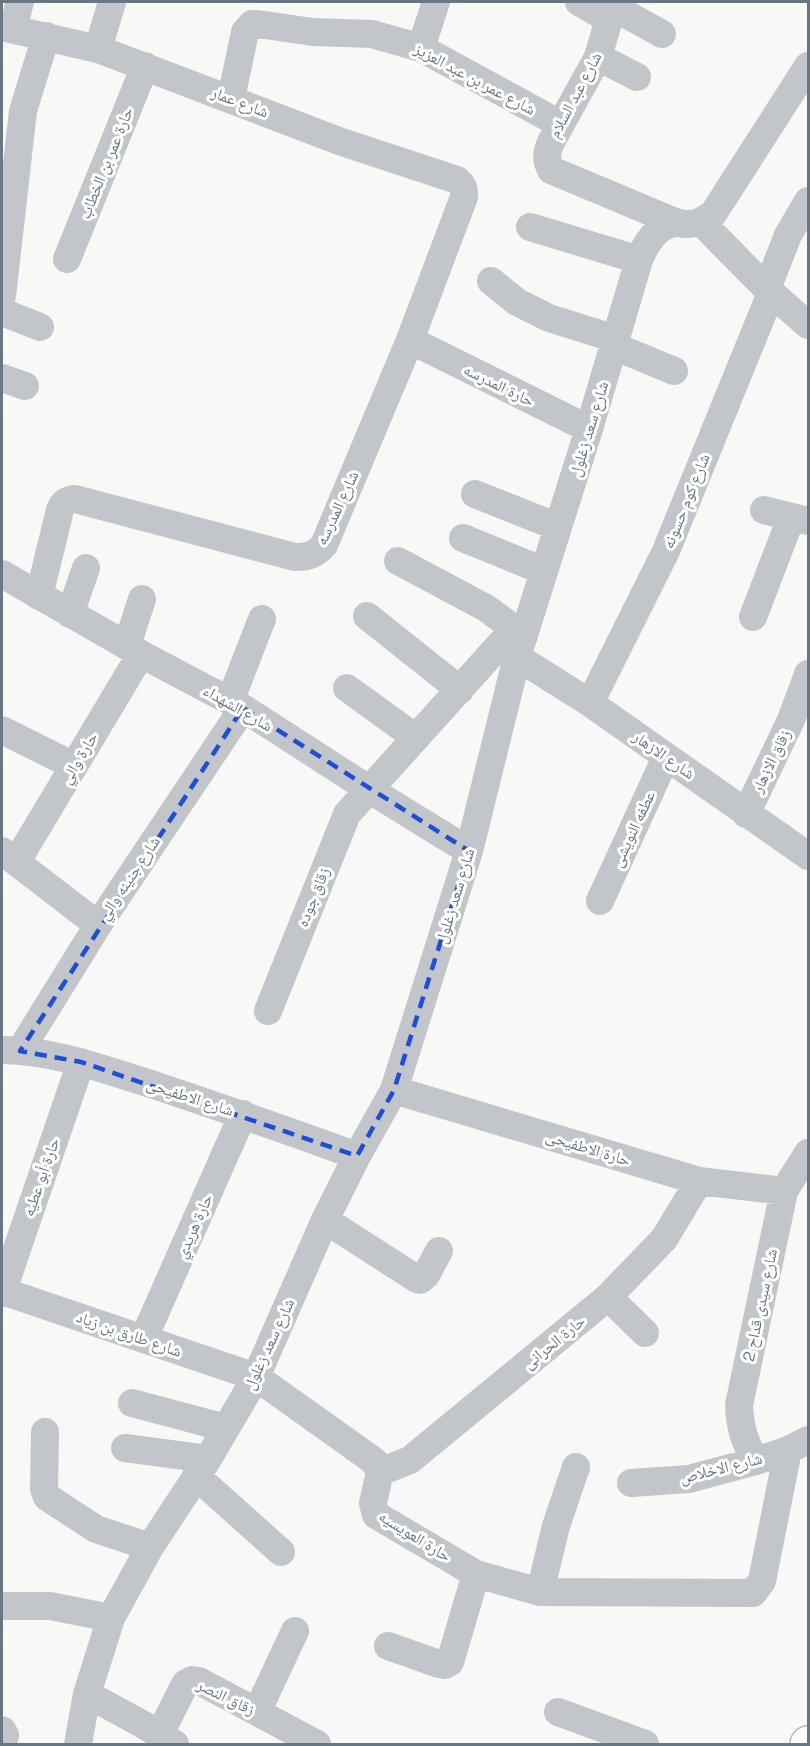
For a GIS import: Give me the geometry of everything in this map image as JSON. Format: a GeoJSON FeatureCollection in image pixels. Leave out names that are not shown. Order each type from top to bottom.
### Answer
{"type":"FeatureCollection","features":[{"type":"Feature","properties":{"kind":"street"},"geometry":{"type":"LineString","coordinates":[[98,49],[112,2]]}},
{"type":"Feature","properties":{"kind":"street"},"geometry":{"type":"LineString","coordinates":[[421,48],[436,2]]}},
{"type":"Feature","properties":{"kind":"street"},"geometry":{"type":"LineString","coordinates":[[579,2],[662,34]]}},
{"type":"Feature","properties":{"kind":"street","name":"شارع عبد السلام"},"geometry":{"type":"LineString","coordinates":[[613,14],[598,57],[547,151],[547,161],[551,170],[688,222]]}},
{"type":"Feature","properties":{"kind":"street","name":"شارع عمار"},"geometry":{"type":"LineString","coordinates":[[11,19],[46,36],[98,49],[339,141],[457,180],[462,184],[464,196]]}},
{"type":"Feature","properties":{"kind":"street","name":"شارع عمر بن عبد العزيز"},"geometry":{"type":"LineString","coordinates":[[231,99],[245,32],[252,24],[313,32],[372,34],[421,48],[560,124]]}},
{"type":"Feature","properties":{"kind":"street"},"geometry":{"type":"LineString","coordinates":[[2,296],[23,111],[46,36]]}},
{"type":"Feature","properties":{"kind":"street"},"geometry":{"type":"LineString","coordinates":[[598,57],[637,77]]}},
{"type":"Feature","properties":{"kind":"street","name":"حارة عمر بن الخطاب"},"geometry":{"type":"LineString","coordinates":[[67,259],[145,66]]}},
{"type":"Feature","properties":{"kind":"street","name":"شارع سعد زغلول"},"geometry":{"type":"LineString","coordinates":[[78,1744],[87,1694],[111,1618],[150,1547],[256,1377],[325,1220],[394,1090],[469,851],[518,640],[544,572],[646,243],[658,231],[713,214],[808,66]]}},
{"type":"Feature","properties":{"kind":"street","name":"شارع المدرسه"},"geometry":{"type":"LineString","coordinates":[[39,596],[60,510],[68,500],[75,499],[295,557],[306,557],[316,553],[324,545],[410,340],[464,196]]}},
{"type":"Feature","properties":{"kind":"street","name":"شارع كوم حسونه"},"geometry":{"type":"LineString","coordinates":[[590,703],[666,551],[769,291],[798,240],[808,201]]}},
{"type":"Feature","properties":{"kind":"street"},"geometry":{"type":"LineString","coordinates":[[688,222],[808,325]]}},
{"type":"Feature","properties":{"kind":"street"},"geometry":{"type":"LineString","coordinates":[[530,227],[639,260]]}},
{"type":"Feature","properties":{"kind":"street"},"geometry":{"type":"LineString","coordinates":[[491,281],[517,302],[549,318],[615,342],[674,371]]}},
{"type":"Feature","properties":{"kind":"street"},"geometry":{"type":"LineString","coordinates":[[2,312],[40,327]]}},
{"type":"Feature","properties":{"kind":"street","name":"حارة المدرسه"},"geometry":{"type":"LineString","coordinates":[[410,340],[589,429]]}},
{"type":"Feature","properties":{"kind":"street"},"geometry":{"type":"LineString","coordinates":[[475,494],[558,526]]}},
{"type":"Feature","properties":{"kind":"street"},"geometry":{"type":"LineString","coordinates":[[753,617],[800,520],[764,510]]}},
{"type":"Feature","properties":{"kind":"street"},"geometry":{"type":"LineString","coordinates":[[463,538],[544,572]]}},
{"type":"Feature","properties":{"kind":"street","name":"شارع الازهار"},"geometry":{"type":"LineString","coordinates":[[398,561],[486,608],[518,640],[590,703],[808,856]]}},
{"type":"Feature","properties":{"kind":"street"},"geometry":{"type":"LineString","coordinates":[[70,614],[86,568]]}},
{"type":"Feature","properties":{"kind":"street","name":"شارع الشهداء"},"geometry":{"type":"LineString","coordinates":[[2,574],[134,650],[236,704],[469,851]]}},
{"type":"Feature","properties":{"kind":"street","name":"حارة والي"},"geometry":{"type":"LineString","coordinates":[[6,855],[74,766],[134,650],[142,599]]}},
{"type":"Feature","properties":{"kind":"street"},"geometry":{"type":"LineString","coordinates":[[367,616],[460,690]]}},
{"type":"Feature","properties":{"kind":"street","name":"شارع جنينه والي"},"geometry":{"type":"LineString","coordinates":[[11,1050],[98,925],[236,704],[262,619]]}},
{"type":"Feature","properties":{"kind":"street","name":"زقاق جوده"},"geometry":{"type":"LineString","coordinates":[[268,1011],[347,814],[460,690],[518,640]]}},
{"type":"Feature","properties":{"kind":"street","name":"زقاق الازهار"},"geometry":{"type":"LineString","coordinates":[[746,814],[791,720],[808,674]]}},
{"type":"Feature","properties":{"kind":"street"},"geometry":{"type":"LineString","coordinates":[[347,688],[416,738]]}},
{"type":"Feature","properties":{"kind":"street"},"geometry":{"type":"LineString","coordinates":[[2,730],[74,766]]}},
{"type":"Feature","properties":{"kind":"street","name":"عطفه النويشى"},"geometry":{"type":"LineString","coordinates":[[600,901],[666,758]]}},
{"type":"Feature","properties":{"kind":"street"},"geometry":{"type":"LineString","coordinates":[[6,855],[98,925]]}},
{"type":"Feature","properties":{"kind":"street","name":"شارع الاطفيحى"},"geometry":{"type":"LineString","coordinates":[[11,1050],[81,1062],[243,1114],[357,1156]]}},
{"type":"Feature","properties":{"kind":"street","name":"حارة أبو عطيه"},"geometry":{"type":"LineString","coordinates":[[2,1292],[81,1062]]}},
{"type":"Feature","properties":{"kind":"street","name":"حارة الاطفيحى"},"geometry":{"type":"LineString","coordinates":[[394,1090],[699,1181],[784,1191]]}},
{"type":"Feature","properties":{"kind":"street","name":"حارة هريدي"},"geometry":{"type":"LineString","coordinates":[[144,1338],[243,1114]]}},
{"type":"Feature","properties":{"kind":"street","name":"شارع سيدى قداح 2"},"geometry":{"type":"LineString","coordinates":[[756,1461],[746,1445],[740,1425],[739,1405],[784,1191],[808,1153]]}},
{"type":"Feature","properties":{"kind":"street","name":"حارة الحرانى"},"geometry":{"type":"LineString","coordinates":[[380,1472],[410,1460],[608,1297],[664,1239],[699,1181]]}},
{"type":"Feature","properties":{"kind":"street"},"geometry":{"type":"LineString","coordinates":[[325,1220],[417,1280],[426,1275],[439,1251]]}},
{"type":"Feature","properties":{"kind":"street","name":"شارع طارق بن زياد"},"geometry":{"type":"LineString","coordinates":[[2,1292],[256,1377]]}},
{"type":"Feature","properties":{"kind":"street"},"geometry":{"type":"LineString","coordinates":[[608,1297],[645,1333]]}},
{"type":"Feature","properties":{"kind":"street"},"geometry":{"type":"LineString","coordinates":[[256,1377],[374,1461],[380,1472]]}},
{"type":"Feature","properties":{"kind":"street"},"geometry":{"type":"LineString","coordinates":[[132,1403],[226,1428]]}},
{"type":"Feature","properties":{"kind":"street"},"geometry":{"type":"LineString","coordinates":[[45,1432],[44,1489],[47,1497],[96,1529],[150,1547]]}},
{"type":"Feature","properties":{"kind":"street","name":"شارع الاخلاص"},"geometry":{"type":"LineString","coordinates":[[631,1483],[690,1479],[756,1461],[798,1445]]}},
{"type":"Feature","properties":{"kind":"street","name":"حارة العويسيه"},"geometry":{"type":"LineString","coordinates":[[380,1472],[372,1503],[376,1515],[476,1574],[540,1592],[753,1593],[762,1581],[798,1445]]}},
{"type":"Feature","properties":{"kind":"street"},"geometry":{"type":"LineString","coordinates":[[125,1448],[202,1467],[281,1552]]}},
{"type":"Feature","properties":{"kind":"street"},"geometry":{"type":"LineString","coordinates":[[540,1592],[556,1526],[576,1467]]}},
{"type":"Feature","properties":{"kind":"street"},"geometry":{"type":"LineString","coordinates":[[388,1646],[439,1664],[445,1665],[450,1662],[476,1574]]}},
{"type":"Feature","properties":{"kind":"street"},"geometry":{"type":"LineString","coordinates":[[2,1606],[50,1606],[111,1618]]}},
{"type":"Feature","properties":{"kind":"street"},"geometry":{"type":"LineString","coordinates":[[257,1712],[295,1631]]}},
{"type":"Feature","properties":{"kind":"street","name":"زقاق النصر"},"geometry":{"type":"LineString","coordinates":[[153,1737],[185,1684],[192,1680],[199,1681],[317,1744]]}},
{"type":"Feature","properties":{"kind":"street"},"geometry":{"type":"LineString","coordinates":[[87,1694],[153,1737]]}},
{"type":"Feature","properties":{"kind":"street"},"geometry":{"type":"LineString","coordinates":[[558,1712],[645,1744]]}},
{"type":"Feature","properties":{"kind":"street"},"geometry":{"type":"LineString","coordinates":[[2,1730],[5,1735],[3,1744]]}},
{"type":"Feature","properties":{"kind":"highlighted area"},"geometry":{"type":"Polygon","coordinates":[[[243,708],[469,851],[394,1090],[357,1156],[81,1062],[20,1051],[243,708]]]}}]}
